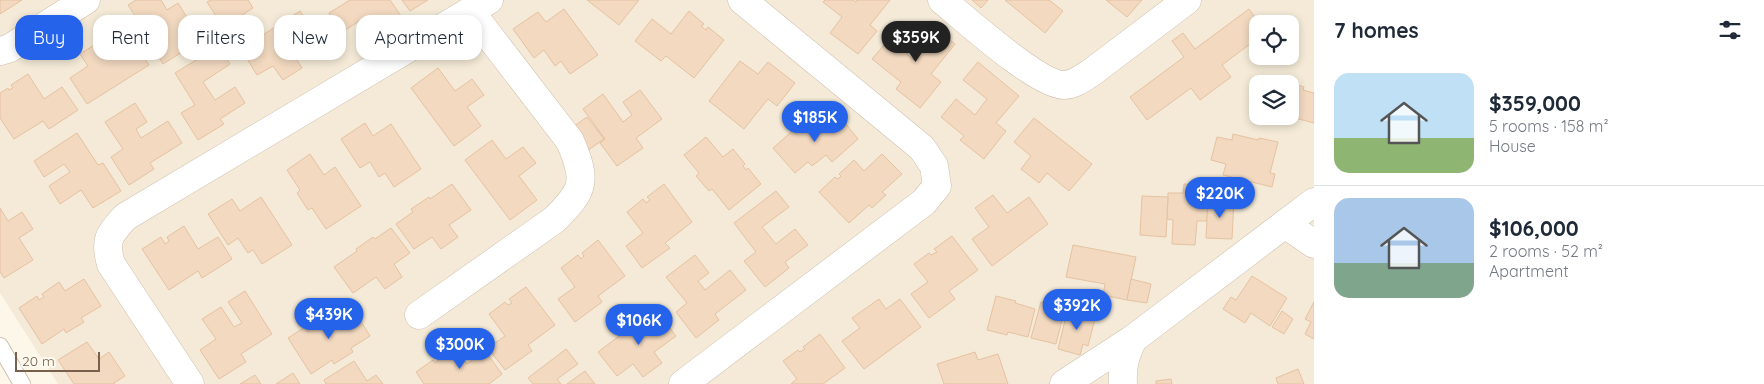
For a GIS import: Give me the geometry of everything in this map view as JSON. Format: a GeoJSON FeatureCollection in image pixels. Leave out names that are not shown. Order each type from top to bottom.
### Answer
{"type":"FeatureCollection","features":[{"type":"Feature","properties":{"kind":"street"},"geometry":{"type":"LineString","coordinates":[[0,51],[10,48],[86,0]]}},
{"type":"Feature","properties":{"kind":"street"},"geometry":{"type":"LineString","coordinates":[[683,384],[924,202],[937,186],[934,166],[922,148],[742,0]]}},
{"type":"Feature","properties":{"kind":"street"},"geometry":{"type":"LineString","coordinates":[[942,0],[1030,71],[1048,81],[1064,85],[1078,82],[1187,0]]}},
{"type":"Feature","properties":{"kind":"street"},"geometry":{"type":"LineString","coordinates":[[190,384],[111,264],[108,240],[116,227],[126,217],[480,6],[570,141],[579,164],[581,185],[570,204],[554,220],[419,315]]}},
{"type":"Feature","properties":{"kind":"street"},"geometry":{"type":"LineString","coordinates":[[1064,384],[1133,339],[1314,202]]}},
{"type":"Feature","properties":{"kind":"street"},"geometry":{"type":"LineString","coordinates":[[1285,224],[1314,244]]}},
{"type":"Feature","properties":{"kind":"street"},"geometry":{"type":"LineString","coordinates":[[1124,384],[1125,354],[1133,339]]}},
{"type":"Feature","properties":{"kind":"lane"},"geometry":{"type":"LineString","coordinates":[[0,346],[22,384]]}},
{"type":"Feature","properties":{"kind":"shaded area"},"geometry":{"type":"Polygon","coordinates":[[[0,0],[1314,0],[1314,384],[58,384],[0,293],[0,0]]]}},
{"type":"Feature","properties":{"kind":"building"},"geometry":{"type":"Polygon","coordinates":[[[0,0],[22,0],[0,14],[0,0]]]}},
{"type":"Feature","properties":{"kind":"building"},"geometry":{"type":"Polygon","coordinates":[[[136,0],[161,0],[167,10],[178,3],[185,15],[178,15],[178,55],[163,64],[161,60],[168,60],[168,15],[135,15],[128,5],[136,0]]]}},
{"type":"Feature","properties":{"kind":"building"},"geometry":{"type":"Polygon","coordinates":[[[211,0],[248,0],[253,8],[242,15],[215,15],[207,2],[211,0]]]}},
{"type":"Feature","properties":{"kind":"building"},"geometry":{"type":"Polygon","coordinates":[[[350,0],[390,0],[400,15],[356,15],[356,23],[346,30],[346,15],[330,15],[329,13],[350,0]]]}},
{"type":"Feature","properties":{"kind":"building"},"geometry":{"type":"Polygon","coordinates":[[[402,0],[428,0],[410,11],[402,0]]]}},
{"type":"Feature","properties":{"kind":"building"},"geometry":{"type":"Polygon","coordinates":[[[587,0],[639,0],[619,25],[587,0]]]}},
{"type":"Feature","properties":{"kind":"building"},"geometry":{"type":"Polygon","coordinates":[[[825,0],[853,0],[856,2],[857,0],[890,0],[870,25],[877,31],[858,54],[830,33],[842,17],[823,2],[825,0]]]}},
{"type":"Feature","properties":{"kind":"building"},"geometry":{"type":"Polygon","coordinates":[[[972,0],[988,0],[981,8],[972,0]]]}},
{"type":"Feature","properties":{"kind":"building"},"geometry":{"type":"Polygon","coordinates":[[[1005,0],[1049,0],[1063,11],[1045,33],[1005,0]]]}},
{"type":"Feature","properties":{"kind":"building"},"geometry":{"type":"Polygon","coordinates":[[[1106,0],[1142,0],[1127,17],[1106,0]]]}},
{"type":"Feature","properties":{"kind":"building"},"geometry":{"type":"Polygon","coordinates":[[[564,9],[598,55],[570,74],[561,61],[555,66],[544,50],[534,58],[513,29],[538,12],[546,22],[564,9]]]}},
{"type":"Feature","properties":{"kind":"building"},"geometry":{"type":"Polygon","coordinates":[[[1249,9],[1253,15],[1249,15],[1249,45],[1222,65],[1231,77],[1200,100],[1191,88],[1147,120],[1130,97],[1184,57],[1172,41],[1183,33],[1195,49],[1249,9]]]}},
{"type":"Feature","properties":{"kind":"building"},"geometry":{"type":"Polygon","coordinates":[[[300,11],[303,15],[294,15],[300,11]]]}},
{"type":"Feature","properties":{"kind":"building"},"geometry":{"type":"Polygon","coordinates":[[[689,11],[704,24],[701,26],[706,30],[708,27],[724,40],[694,78],[666,56],[661,61],[635,41],[652,19],[671,34],[689,11]]]}},
{"type":"Feature","properties":{"kind":"building"},"geometry":{"type":"Polygon","coordinates":[[[926,22],[955,44],[931,74],[941,82],[920,108],[896,89],[901,82],[872,59],[889,39],[914,60],[920,53],[908,44],[926,22]]]}},
{"type":"Feature","properties":{"kind":"building"},"geometry":{"type":"Polygon","coordinates":[[[274,28],[274,60],[297,60],[302,68],[283,80],[273,66],[257,75],[248,60],[264,60],[264,34],[274,28]]]}},
{"type":"Feature","properties":{"kind":"building"},"geometry":{"type":"Polygon","coordinates":[[[93,46],[93,60],[146,60],[149,65],[87,104],[70,78],[88,66],[83,58],[83,52],[93,46]]]}},
{"type":"Feature","properties":{"kind":"building"},"geometry":{"type":"Polygon","coordinates":[[[196,60],[228,60],[230,64],[203,82],[215,100],[235,87],[245,103],[220,119],[224,124],[198,140],[181,113],[195,105],[175,73],[196,60]]]}},
{"type":"Feature","properties":{"kind":"building"},"geometry":{"type":"Polygon","coordinates":[[[740,61],[758,74],[768,62],[795,83],[777,106],[768,99],[744,129],[709,101],[740,61]]]}},
{"type":"Feature","properties":{"kind":"building"},"geometry":{"type":"Polygon","coordinates":[[[978,62],[1019,96],[996,123],[1006,131],[984,159],[960,140],[964,136],[941,117],[956,99],[975,115],[987,99],[963,80],[978,62]]]}},
{"type":"Feature","properties":{"kind":"building"},"geometry":{"type":"Polygon","coordinates":[[[438,68],[455,91],[472,79],[484,95],[467,107],[481,126],[454,146],[411,88],[438,68]]]}},
{"type":"Feature","properties":{"kind":"building"},"geometry":{"type":"Polygon","coordinates":[[[28,74],[44,99],[62,87],[78,110],[49,129],[43,121],[14,139],[0,118],[0,93],[8,88],[9,90],[13,88],[11,85],[28,74]]]}},
{"type":"Feature","properties":{"kind":"building"},"geometry":{"type":"Polygon","coordinates":[[[1299,86],[1304,87],[1303,90],[1314,93],[1314,123],[1299,119],[1299,86]]]}},
{"type":"Feature","properties":{"kind":"building"},"geometry":{"type":"Polygon","coordinates":[[[640,90],[662,119],[636,138],[643,148],[617,166],[600,143],[605,139],[583,109],[603,94],[623,122],[632,115],[623,102],[640,90]]]}},
{"type":"Feature","properties":{"kind":"building"},"geometry":{"type":"Polygon","coordinates":[[[135,103],[147,122],[136,129],[141,138],[168,121],[182,143],[150,163],[154,169],[129,185],[111,157],[123,149],[105,122],[135,103]]]}},
{"type":"Feature","properties":{"kind":"building"},"geometry":{"type":"Polygon","coordinates":[[[814,112],[829,128],[841,118],[858,139],[832,162],[826,155],[812,166],[808,162],[795,173],[773,148],[814,112]]]}},
{"type":"Feature","properties":{"kind":"building"},"geometry":{"type":"Polygon","coordinates":[[[587,117],[604,139],[587,151],[570,129],[587,117]]]}},
{"type":"Feature","properties":{"kind":"building"},"geometry":{"type":"Polygon","coordinates":[[[1034,118],[1092,164],[1069,191],[1047,173],[1039,183],[1021,169],[1031,156],[1014,142],[1034,118]]]}},
{"type":"Feature","properties":{"kind":"building"},"geometry":{"type":"Polygon","coordinates":[[[365,123],[373,136],[391,124],[421,169],[394,187],[385,173],[379,177],[370,162],[360,168],[341,139],[365,123]]]}},
{"type":"Feature","properties":{"kind":"building"},"geometry":{"type":"Polygon","coordinates":[[[77,133],[98,165],[103,163],[121,191],[93,208],[81,190],[60,204],[49,186],[70,172],[64,164],[44,177],[34,161],[77,133]]]}},
{"type":"Feature","properties":{"kind":"building"},"geometry":{"type":"Polygon","coordinates":[[[1233,134],[1258,140],[1259,138],[1278,142],[1270,173],[1275,174],[1272,187],[1223,175],[1226,164],[1211,160],[1217,137],[1232,140],[1233,134]]]}},
{"type":"Feature","properties":{"kind":"building"},"geometry":{"type":"Polygon","coordinates":[[[706,137],[723,157],[733,149],[745,164],[743,166],[746,170],[748,168],[761,184],[729,210],[712,189],[709,191],[696,176],[699,173],[684,155],[706,137]]]}},
{"type":"Feature","properties":{"kind":"building"},"geometry":{"type":"Polygon","coordinates":[[[492,140],[506,159],[523,147],[536,163],[519,176],[537,200],[510,220],[465,160],[492,140]]]}},
{"type":"Feature","properties":{"kind":"building"},"geometry":{"type":"Polygon","coordinates":[[[310,154],[324,175],[335,167],[361,206],[326,229],[312,208],[308,210],[297,193],[300,190],[287,170],[310,154]]]}},
{"type":"Feature","properties":{"kind":"building"},"geometry":{"type":"Polygon","coordinates":[[[882,154],[902,174],[882,192],[886,195],[872,208],[869,205],[849,223],[819,192],[835,177],[838,179],[841,176],[839,174],[854,160],[864,171],[882,154]]]}},
{"type":"Feature","properties":{"kind":"building"},"geometry":{"type":"Polygon","coordinates":[[[452,184],[471,210],[449,225],[458,237],[441,249],[432,237],[414,249],[396,224],[413,212],[411,209],[452,184]]]}},
{"type":"Feature","properties":{"kind":"building"},"geometry":{"type":"Polygon","coordinates":[[[664,184],[692,222],[665,243],[670,248],[642,268],[626,246],[643,233],[627,212],[643,199],[646,203],[650,200],[647,197],[664,184]]]}},
{"type":"Feature","properties":{"kind":"building"},"geometry":{"type":"Polygon","coordinates":[[[1184,184],[1209,185],[1207,221],[1197,221],[1195,245],[1172,244],[1173,220],[1167,219],[1168,193],[1183,193],[1184,184]]]}},
{"type":"Feature","properties":{"kind":"building"},"geometry":{"type":"Polygon","coordinates":[[[776,191],[789,207],[762,227],[776,244],[795,229],[808,245],[785,262],[789,268],[765,287],[744,261],[756,252],[734,223],[776,191]]]}},
{"type":"Feature","properties":{"kind":"building"},"geometry":{"type":"Polygon","coordinates":[[[993,195],[1007,213],[1029,197],[1048,224],[992,266],[972,239],[989,227],[975,208],[993,195]]]}},
{"type":"Feature","properties":{"kind":"building"},"geometry":{"type":"Polygon","coordinates":[[[1142,196],[1168,197],[1166,237],[1140,235],[1142,196]]]}},
{"type":"Feature","properties":{"kind":"building"},"geometry":{"type":"Polygon","coordinates":[[[261,197],[292,245],[262,264],[253,250],[248,253],[238,238],[228,245],[208,214],[232,199],[240,211],[261,197]]]}},
{"type":"Feature","properties":{"kind":"building"},"geometry":{"type":"Polygon","coordinates":[[[1208,199],[1234,200],[1232,239],[1206,238],[1208,199]]]}},
{"type":"Feature","properties":{"kind":"building"},"geometry":{"type":"Polygon","coordinates":[[[0,208],[8,221],[22,212],[33,229],[19,238],[33,260],[4,278],[0,272],[0,208]]]}},
{"type":"Feature","properties":{"kind":"building"},"geometry":{"type":"Polygon","coordinates":[[[184,226],[198,249],[218,237],[232,259],[202,278],[198,271],[169,290],[142,249],[161,237],[165,244],[169,241],[167,237],[184,226]]]}},
{"type":"Feature","properties":{"kind":"building"},"geometry":{"type":"Polygon","coordinates":[[[391,228],[410,253],[394,264],[402,277],[385,289],[376,277],[353,293],[334,267],[373,237],[375,239],[391,228]]]}},
{"type":"Feature","properties":{"kind":"building"},"geometry":{"type":"Polygon","coordinates":[[[952,236],[978,270],[949,291],[955,299],[929,318],[911,294],[928,282],[914,264],[929,253],[931,255],[937,252],[934,249],[952,236]]]}},
{"type":"Feature","properties":{"kind":"building"},"geometry":{"type":"Polygon","coordinates":[[[598,240],[625,276],[598,296],[602,302],[575,322],[558,299],[575,287],[561,268],[578,255],[581,259],[584,256],[582,253],[598,240]]]}},
{"type":"Feature","properties":{"kind":"building"},"geometry":{"type":"Polygon","coordinates":[[[1073,245],[1136,257],[1127,300],[1103,295],[1105,284],[1066,277],[1073,245]]]}},
{"type":"Feature","properties":{"kind":"building"},"geometry":{"type":"Polygon","coordinates":[[[695,255],[709,273],[698,281],[705,290],[730,270],[746,290],[715,314],[719,320],[696,338],[676,312],[687,303],[666,277],[695,255]]]}},
{"type":"Feature","properties":{"kind":"building"},"geometry":{"type":"Polygon","coordinates":[[[1252,276],[1287,298],[1270,326],[1251,313],[1245,323],[1223,309],[1231,297],[1236,300],[1252,276]]]}},
{"type":"Feature","properties":{"kind":"building"},"geometry":{"type":"Polygon","coordinates":[[[84,279],[101,306],[81,318],[84,322],[66,333],[64,329],[42,344],[19,308],[37,296],[39,300],[44,297],[42,294],[59,282],[65,291],[84,279]]]}},
{"type":"Feature","properties":{"kind":"building"},"geometry":{"type":"Polygon","coordinates":[[[1131,279],[1151,284],[1147,303],[1127,300],[1131,279]]]}},
{"type":"Feature","properties":{"kind":"building"},"geometry":{"type":"Polygon","coordinates":[[[526,287],[555,325],[528,345],[532,351],[505,370],[488,348],[505,336],[489,314],[505,302],[508,305],[512,303],[509,299],[526,287]]]}},
{"type":"Feature","properties":{"kind":"building"},"geometry":{"type":"Polygon","coordinates":[[[245,291],[272,334],[241,354],[246,362],[219,379],[200,350],[216,339],[202,319],[221,307],[234,327],[242,323],[228,302],[245,291]]]}},
{"type":"Feature","properties":{"kind":"building"},"geometry":{"type":"Polygon","coordinates":[[[996,296],[1016,301],[1015,303],[1035,309],[1028,337],[1008,332],[1007,335],[987,330],[996,296]]]}},
{"type":"Feature","properties":{"kind":"building"},"geometry":{"type":"Polygon","coordinates":[[[879,299],[886,309],[900,299],[921,327],[864,369],[842,341],[860,328],[852,318],[879,299]]]}},
{"type":"Feature","properties":{"kind":"building"},"geometry":{"type":"Polygon","coordinates":[[[1041,302],[1065,308],[1056,344],[1031,338],[1041,302]]]}},
{"type":"Feature","properties":{"kind":"building"},"geometry":{"type":"Polygon","coordinates":[[[1314,302],[1314,339],[1305,334],[1311,322],[1305,319],[1314,302]]]}},
{"type":"Feature","properties":{"kind":"building"},"geometry":{"type":"Polygon","coordinates":[[[1068,308],[1096,315],[1088,346],[1083,344],[1080,355],[1058,349],[1068,308]]]}},
{"type":"Feature","properties":{"kind":"building"},"geometry":{"type":"Polygon","coordinates":[[[353,309],[370,336],[351,348],[353,352],[334,364],[332,360],[311,374],[288,338],[305,327],[308,332],[313,328],[311,325],[328,314],[333,322],[353,309]]]}},
{"type":"Feature","properties":{"kind":"building"},"geometry":{"type":"Polygon","coordinates":[[[655,309],[676,336],[654,352],[662,363],[643,377],[633,364],[617,376],[598,352],[655,309]]]}},
{"type":"Feature","properties":{"kind":"building"},"geometry":{"type":"Polygon","coordinates":[[[1282,311],[1293,319],[1284,334],[1272,327],[1282,311]]]}},
{"type":"Feature","properties":{"kind":"building"},"geometry":{"type":"Polygon","coordinates":[[[820,334],[845,368],[823,384],[791,384],[797,379],[783,361],[798,350],[800,352],[805,349],[803,347],[820,334]]]}},
{"type":"Feature","properties":{"kind":"building"},"geometry":{"type":"Polygon","coordinates":[[[87,342],[99,359],[109,352],[125,376],[115,384],[74,384],[58,360],[87,342]]]}},
{"type":"Feature","properties":{"kind":"building"},"geometry":{"type":"Polygon","coordinates":[[[454,346],[467,364],[485,351],[502,374],[489,384],[424,384],[416,372],[433,360],[435,363],[454,346]]]}},
{"type":"Feature","properties":{"kind":"building"},"geometry":{"type":"Polygon","coordinates":[[[566,349],[578,364],[557,379],[561,384],[533,384],[528,378],[566,349]]]}},
{"type":"Feature","properties":{"kind":"building"},"geometry":{"type":"Polygon","coordinates":[[[975,352],[978,360],[998,354],[1008,384],[944,384],[937,364],[975,352]]]}},
{"type":"Feature","properties":{"kind":"building"},"geometry":{"type":"Polygon","coordinates":[[[354,361],[367,381],[376,375],[383,384],[326,384],[324,380],[354,361]]]}},
{"type":"Feature","properties":{"kind":"building"},"geometry":{"type":"Polygon","coordinates":[[[1298,369],[1304,384],[1278,384],[1276,378],[1298,369]]]}},
{"type":"Feature","properties":{"kind":"building"},"geometry":{"type":"Polygon","coordinates":[[[585,371],[595,384],[567,384],[585,371]]]}},
{"type":"Feature","properties":{"kind":"building"},"geometry":{"type":"Polygon","coordinates":[[[293,373],[300,384],[276,384],[293,373]]]}},
{"type":"Feature","properties":{"kind":"building"},"geometry":{"type":"Polygon","coordinates":[[[255,375],[261,384],[240,384],[255,375]]]}},
{"type":"Feature","properties":{"kind":"building"},"geometry":{"type":"Polygon","coordinates":[[[1171,379],[1172,384],[1156,384],[1156,381],[1171,379]]]}}]}
